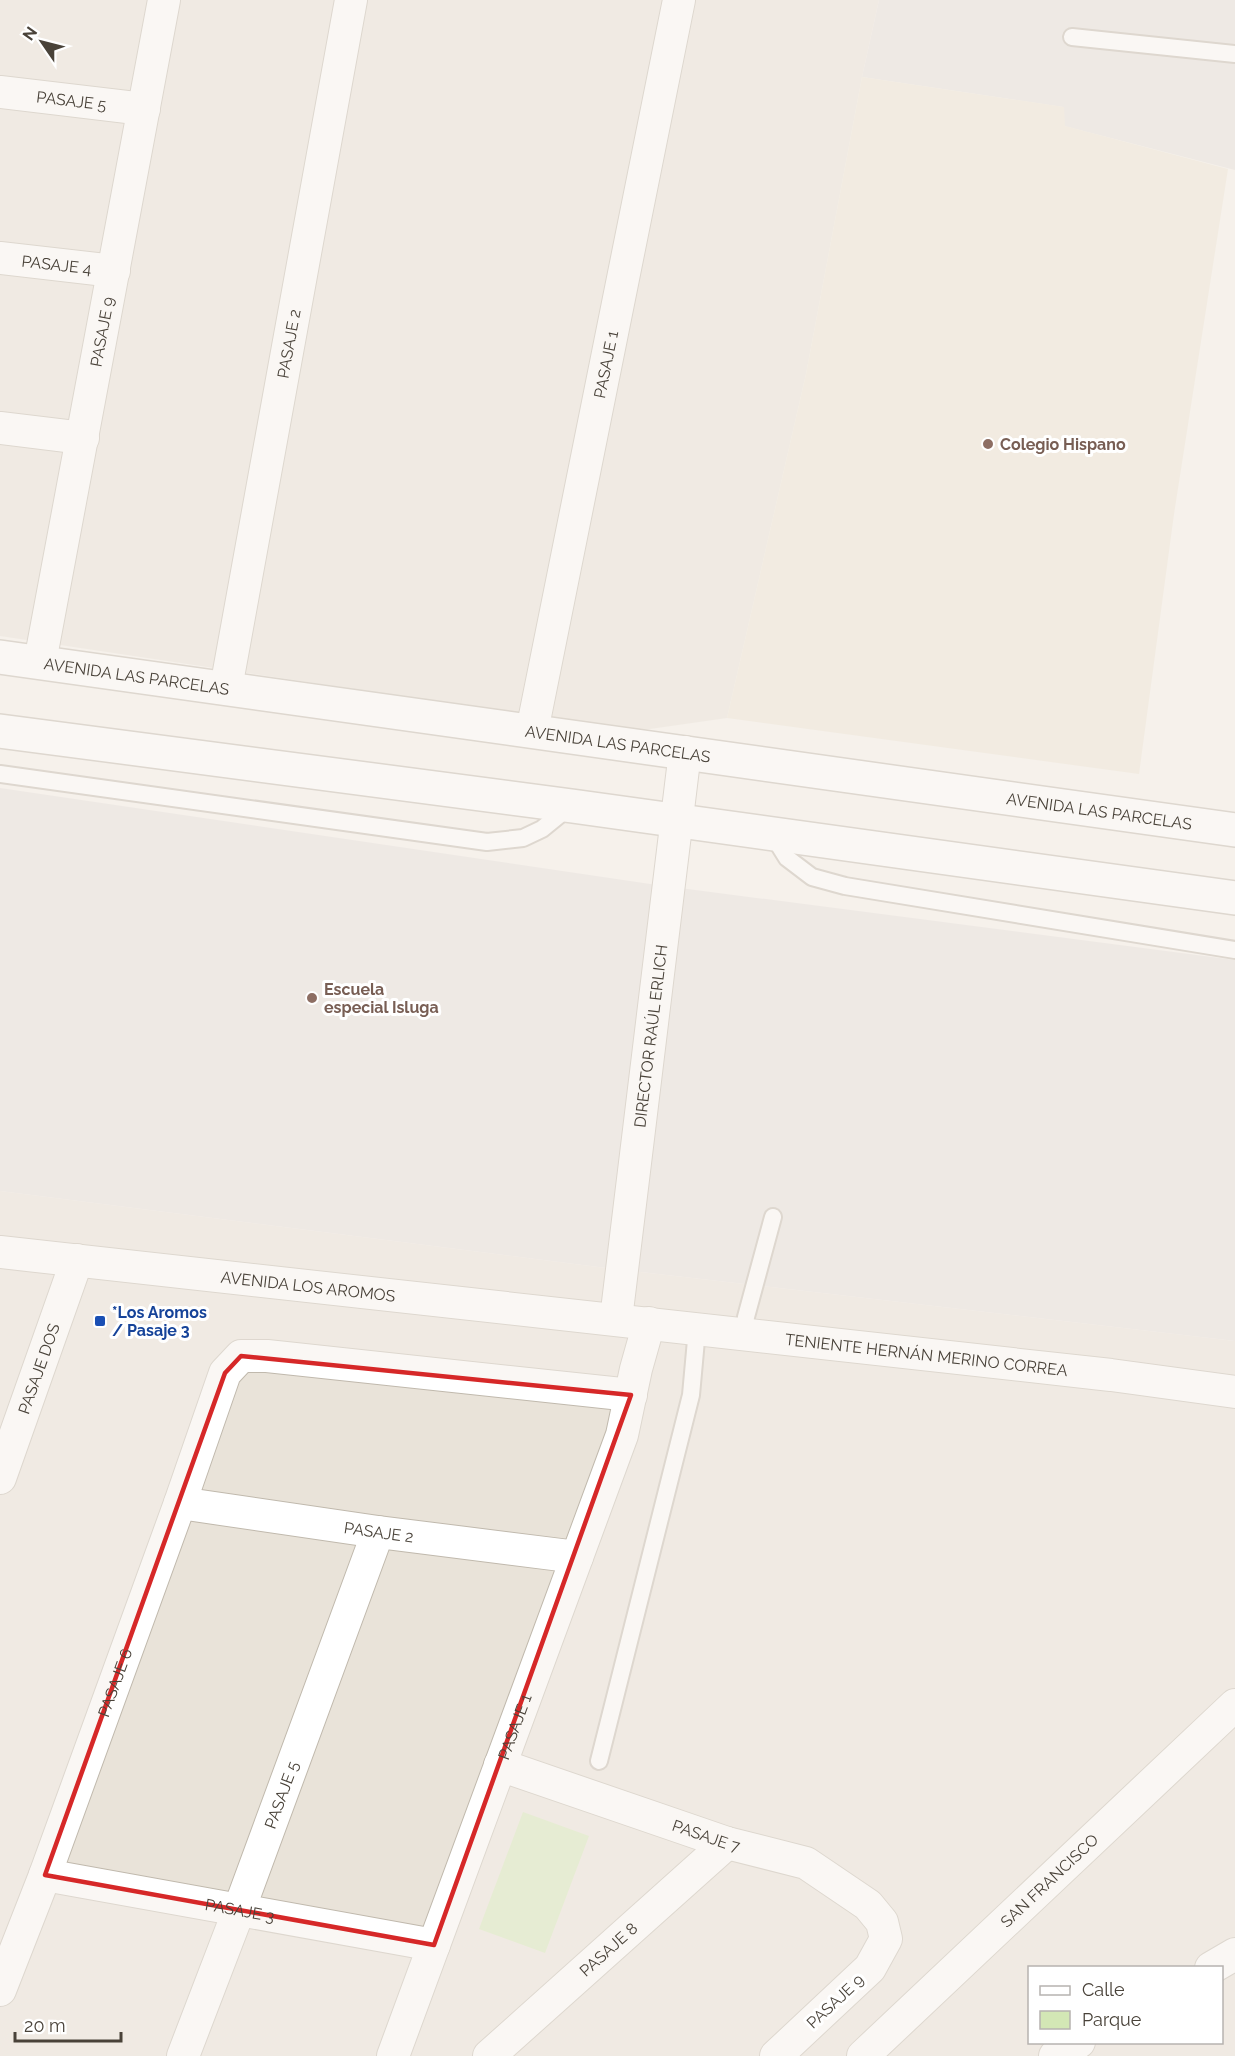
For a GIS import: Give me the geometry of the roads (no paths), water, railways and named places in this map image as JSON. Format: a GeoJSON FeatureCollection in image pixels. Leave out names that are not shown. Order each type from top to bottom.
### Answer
{"type":"FeatureCollection","features":[{"type":"Feature","properties":{"kind":"street","name":"PASAJE 9"},"geometry":{"type":"LineString","coordinates":[[40,663],[164,0]]}},
{"type":"Feature","properties":{"kind":"street","name":"PASAJE 2"},"geometry":{"type":"LineString","coordinates":[[226,688],[351,0]]}},
{"type":"Feature","properties":{"kind":"street","name":"PASAJE 1"},"geometry":{"type":"LineString","coordinates":[[532,731],[679,0]]}},
{"type":"Feature","properties":{"kind":"street","name":"PASAJE 5"},"geometry":{"type":"LineString","coordinates":[[0,92],[144,109]]}},
{"type":"Feature","properties":{"kind":"street","name":"PASAJE 4"},"geometry":{"type":"LineString","coordinates":[[0,258],[114,271]]}},
{"type":"Feature","properties":{"kind":"street"},"geometry":{"type":"LineString","coordinates":[[0,428],[83,438]]}},
{"type":"Feature","properties":{"kind":"street","name":"AVENIDA LAS PARCELAS"},"geometry":{"type":"LineString","coordinates":[[0,657],[1235,830]]}},
{"type":"Feature","properties":{"kind":"street"},"geometry":{"type":"LineString","coordinates":[[0,731],[572,806],[1235,897]]}},
{"type":"Feature","properties":{"kind":"street","name":"DIRECTOR RAÚL ERLICH"},"geometry":{"type":"LineString","coordinates":[[616,1319],[685,752]]}},
{"type":"Feature","properties":{"kind":"street","name":"AVENIDA LOS AROMOS"},"geometry":{"type":"LineString","coordinates":[[0,1252],[616,1319]]}},
{"type":"Feature","properties":{"kind":"street","name":"PASAJE DOS"},"geometry":{"type":"LineString","coordinates":[[0,1478],[77,1260]]}},
{"type":"Feature","properties":{"kind":"street","name":"TENIENTE HERNÁN MERINO CORREA"},"geometry":{"type":"LineString","coordinates":[[616,1319],[1112,1375],[1235,1392]]}},
{"type":"Feature","properties":{"kind":"street","name":"PASAJE 1"},"geometry":{"type":"LineString","coordinates":[[393,2056],[622,1435],[636,1369],[649,1323]]}},
{"type":"Feature","properties":{"kind":"street","name":"PASAJE 6"},"geometry":{"type":"LineString","coordinates":[[0,1990],[45,1875],[225,1373],[241,1356],[267,1356],[631,1395]]}},
{"type":"Feature","properties":{"kind":"street","name":"PASAJE 2"},"geometry":{"type":"LineString","coordinates":[[180,1503],[378,1532],[577,1557]]}},
{"type":"Feature","properties":{"kind":"street","name":"PASAJE 5"},"geometry":{"type":"LineString","coordinates":[[183,2056],[378,1532]]}},
{"type":"Feature","properties":{"kind":"street","name":"SAN FRANCISCO"},"geometry":{"type":"LineString","coordinates":[[863,2056],[1235,1705]]}},
{"type":"Feature","properties":{"kind":"street","name":"PASAJE 7"},"geometry":{"type":"LineString","coordinates":[[500,1765],[727,1843],[806,1863],[868,1905],[882,1922],[886,1939]]}},
{"type":"Feature","properties":{"kind":"street","name":"PASAJE 8"},"geometry":{"type":"LineString","coordinates":[[489,2056],[727,1843]]}},
{"type":"Feature","properties":{"kind":"street","name":"PASAJE 3"},"geometry":{"type":"LineString","coordinates":[[45,1875],[434,1945]]}},
{"type":"Feature","properties":{"kind":"street","name":"PASAJE 9"},"geometry":{"type":"LineString","coordinates":[[776,2056],[870,1968],[886,1939]]}},
{"type":"Feature","properties":{"kind":"street"},"geometry":{"type":"LineString","coordinates":[[1214,1966],[1235,1954]]}},
{"type":"Feature","properties":{"kind":"street"},"geometry":{"type":"LineString","coordinates":[[1055,2056],[1077,2044]]}},
{"type":"Feature","properties":{"kind":"lane"},"geometry":{"type":"LineString","coordinates":[[1072,36],[1235,54]]}},
{"type":"Feature","properties":{"kind":"lane"},"geometry":{"type":"LineString","coordinates":[[0,774],[488,842],[523,838],[542,829],[572,806]]}},
{"type":"Feature","properties":{"kind":"lane"},"geometry":{"type":"LineString","coordinates":[[771,833],[787,858],[812,878],[845,886],[1235,950]]}},
{"type":"Feature","properties":{"kind":"lane"},"geometry":{"type":"LineString","coordinates":[[744,1334],[746,1317],[773,1217]]}},
{"type":"Feature","properties":{"kind":"lane"},"geometry":{"type":"LineString","coordinates":[[599,1761],[691,1395],[697,1329]]}},
{"type":"Feature","properties":{"kind":"place","name":"Colegio Hispano"},"geometry":{"type":"Point","coordinates":[988,444]}},
{"type":"Feature","properties":{"kind":"place","name":"Escuela especial Isluga"},"geometry":{"type":"Point","coordinates":[312,998]}},
{"type":"Feature","properties":{"kind":"place","name":"*Los Aromos / Pasaje 3"},"geometry":{"type":"Point","coordinates":[100,1321]}}]}
